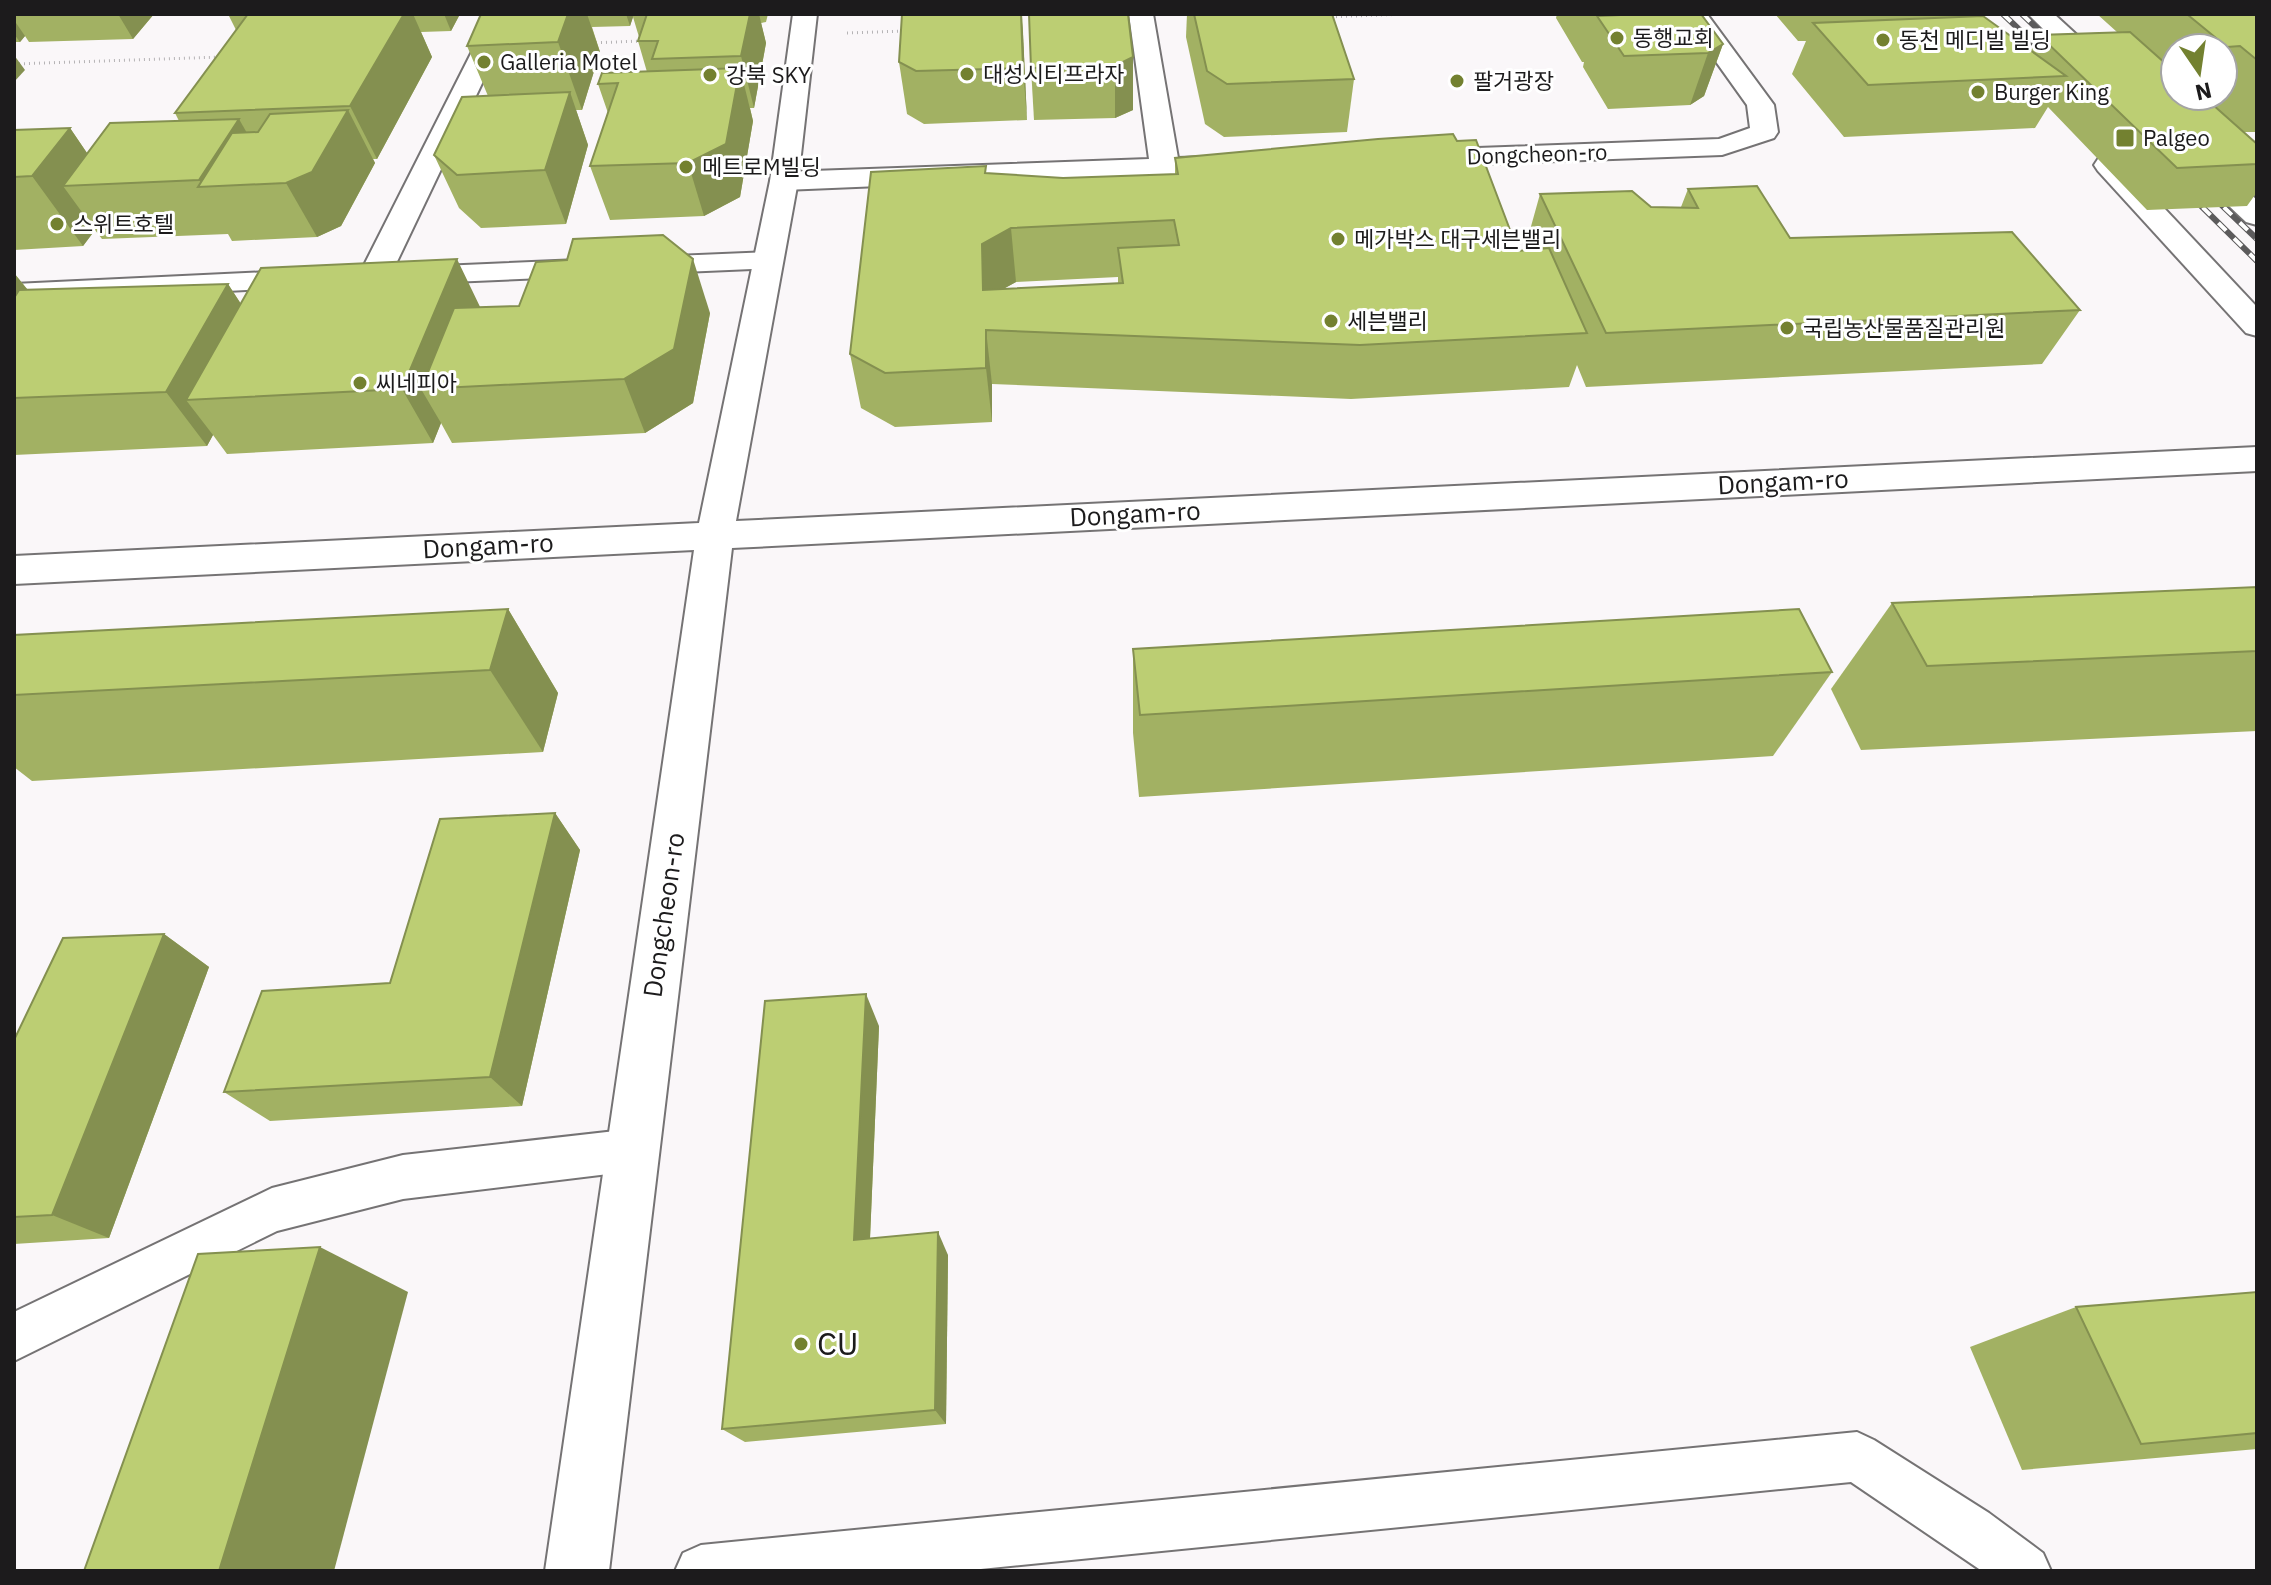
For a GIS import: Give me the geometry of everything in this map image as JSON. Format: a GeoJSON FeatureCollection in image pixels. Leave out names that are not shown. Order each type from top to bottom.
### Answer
{"type":"FeatureCollection","features":[{"type":"Feature","properties":{"kind":"street"},"geometry":{"type":"LineString","coordinates":[[374,277],[503,14]]}},
{"type":"Feature","properties":{"kind":"street"},"geometry":{"type":"LineString","coordinates":[[1141,14],[1165,168]]}},
{"type":"Feature","properties":{"kind":"street","name":"Dongcheon-ro"},"geometry":{"type":"LineString","coordinates":[[1388,160],[1722,147],[1764,132],[1760,105],[1694,14]]}},
{"type":"Feature","properties":{"kind":"street"},"geometry":{"type":"LineString","coordinates":[[2040,14],[2120,88]]}},
{"type":"Feature","properties":{"kind":"street","name":"Dongcheon-ro"},"geometry":{"type":"LineString","coordinates":[[577,1571],[715,534],[784,181],[803,24]]}},
{"type":"Feature","properties":{"kind":"street"},"geometry":{"type":"LineString","coordinates":[[2093,149],[2257,326]]}},
{"type":"Feature","properties":{"kind":"street"},"geometry":{"type":"LineString","coordinates":[[2188,152],[2257,216]]}},
{"type":"Feature","properties":{"kind":"street"},"geometry":{"type":"LineString","coordinates":[[784,181],[1260,164]]}},
{"type":"Feature","properties":{"kind":"street"},"geometry":{"type":"LineString","coordinates":[[14,293],[767,261]]}},
{"type":"Feature","properties":{"kind":"street","name":"Dongam-ro"},"geometry":{"type":"LineString","coordinates":[[14,570],[2257,459]]}},
{"type":"Feature","properties":{"kind":"lane"},"geometry":{"type":"LineString","coordinates":[[14,1337],[272,1210],[403,1177],[633,1150]]}},
{"type":"Feature","properties":{"kind":"lane"},"geometry":{"type":"LineString","coordinates":[[701,1571],[1857,1457],[1971,1531],[2025,1571]]}},
{"type":"Feature","properties":{"kind":"path"},"geometry":{"type":"LineString","coordinates":[[1315,17],[1409,14]]}},
{"type":"Feature","properties":{"kind":"path"},"geometry":{"type":"LineString","coordinates":[[803,24],[910,31]]}},
{"type":"Feature","properties":{"kind":"path"},"geometry":{"type":"LineString","coordinates":[[581,44],[644,41]]}},
{"type":"Feature","properties":{"kind":"path"},"geometry":{"type":"LineString","coordinates":[[14,64],[221,57]]}},
{"type":"Feature","properties":{"kind":"building"},"geometry":{"type":"Polygon","coordinates":[[[248,14],[404,14],[350,106],[175,113],[248,14]]]}},
{"type":"Feature","properties":{"kind":"building"},"geometry":{"type":"Polygon","coordinates":[[[481,14],[568,14],[558,42],[467,46],[481,14]]]}},
{"type":"Feature","properties":{"kind":"building"},"geometry":{"type":"Polygon","coordinates":[[[647,14],[750,14],[741,56],[652,59],[658,41],[638,41],[647,14]]]}},
{"type":"Feature","properties":{"kind":"building"},"geometry":{"type":"Polygon","coordinates":[[[902,14],[1021,14],[1023,68],[916,71],[899,62],[902,14]]]}},
{"type":"Feature","properties":{"kind":"building"},"geometry":{"type":"Polygon","coordinates":[[[1029,14],[1128,14],[1133,57],[1115,66],[1031,68],[1029,14]]]}},
{"type":"Feature","properties":{"kind":"building"},"geometry":{"type":"Polygon","coordinates":[[[1194,14],[1332,14],[1354,79],[1227,84],[1207,71],[1194,14]]]}},
{"type":"Feature","properties":{"kind":"building"},"geometry":{"type":"Polygon","coordinates":[[[1701,14],[1723,44],[1708,53],[1624,56],[1597,16],[1701,14]]]}},
{"type":"Feature","properties":{"kind":"building"},"geometry":{"type":"Polygon","coordinates":[[[2257,14],[2257,60],[2239,46],[2239,32],[2209,32],[2188,15],[2257,14]]]}},
{"type":"Feature","properties":{"kind":"building"},"geometry":{"type":"Polygon","coordinates":[[[1983,16],[2066,76],[1868,85],[1813,23],[1983,16]]]}},
{"type":"Feature","properties":{"kind":"building"},"geometry":{"type":"Polygon","coordinates":[[[2130,32],[2159,58],[2159,112],[2221,112],[2257,144],[2257,164],[2177,168],[2039,35],[2130,32]]]}},
{"type":"Feature","properties":{"kind":"building"},"geometry":{"type":"Polygon","coordinates":[[[740,68],[726,144],[688,163],[590,166],[618,83],[598,84],[602,73],[740,68]]]}},
{"type":"Feature","properties":{"kind":"building"},"geometry":{"type":"Polygon","coordinates":[[[570,92],[545,170],[457,175],[434,155],[462,97],[570,92]]]}},
{"type":"Feature","properties":{"kind":"building"},"geometry":{"type":"Polygon","coordinates":[[[348,110],[312,172],[286,183],[198,187],[232,133],[258,132],[270,114],[348,110]]]}},
{"type":"Feature","properties":{"kind":"building"},"geometry":{"type":"Polygon","coordinates":[[[239,119],[199,180],[63,186],[110,123],[239,119]]]}},
{"type":"Feature","properties":{"kind":"building"},"geometry":{"type":"Polygon","coordinates":[[[70,128],[32,176],[14,177],[14,130],[70,128]]]}},
{"type":"Feature","properties":{"kind":"building"},"geometry":{"type":"Polygon","coordinates":[[[1453,134],[1457,141],[1476,140],[1518,251],[1549,248],[1587,333],[1360,345],[986,330],[986,368],[885,373],[850,354],[871,172],[986,166],[985,173],[1063,178],[1178,174],[1175,158],[1453,134]],[[1174,220],[1011,228],[982,244],[983,290],[1123,283],[1118,248],[1179,245],[1174,220]]]}},
{"type":"Feature","properties":{"kind":"building"},"geometry":{"type":"Polygon","coordinates":[[[1757,186],[1790,238],[2012,232],[2080,310],[1606,333],[1540,194],[1632,191],[1651,207],[1698,208],[1688,189],[1757,186]]]}},
{"type":"Feature","properties":{"kind":"building"},"geometry":{"type":"Polygon","coordinates":[[[663,235],[693,259],[674,349],[624,379],[421,389],[454,308],[519,306],[536,262],[567,260],[573,239],[663,235]]]}},
{"type":"Feature","properties":{"kind":"building"},"geometry":{"type":"Polygon","coordinates":[[[457,259],[402,389],[186,400],[261,268],[457,259]]]}},
{"type":"Feature","properties":{"kind":"building"},"geometry":{"type":"Polygon","coordinates":[[[228,284],[166,392],[14,398],[14,298],[19,290],[228,284]]]}},
{"type":"Feature","properties":{"kind":"building"},"geometry":{"type":"Polygon","coordinates":[[[2257,587],[2257,651],[1927,666],[1892,603],[2257,587]]]}},
{"type":"Feature","properties":{"kind":"building"},"geometry":{"type":"Polygon","coordinates":[[[508,609],[490,670],[14,695],[14,635],[508,609]]]}},
{"type":"Feature","properties":{"kind":"building"},"geometry":{"type":"Polygon","coordinates":[[[1799,609],[1832,672],[1140,715],[1133,649],[1799,609]]]}},
{"type":"Feature","properties":{"kind":"building"},"geometry":{"type":"Polygon","coordinates":[[[555,813],[490,1077],[224,1092],[262,991],[390,983],[440,819],[555,813]]]}},
{"type":"Feature","properties":{"kind":"building"},"geometry":{"type":"Polygon","coordinates":[[[164,934],[52,1215],[14,1217],[14,1040],[63,938],[164,934]]]}},
{"type":"Feature","properties":{"kind":"building"},"geometry":{"type":"Polygon","coordinates":[[[866,994],[854,1240],[938,1232],[935,1410],[722,1429],[765,1001],[866,994]]]}},
{"type":"Feature","properties":{"kind":"building"},"geometry":{"type":"Polygon","coordinates":[[[320,1247],[219,1571],[84,1571],[198,1254],[320,1247]]]}},
{"type":"Feature","properties":{"kind":"building"},"geometry":{"type":"Polygon","coordinates":[[[2257,1292],[2257,1433],[2141,1444],[2076,1307],[2257,1292]]]}},
{"type":"Feature","properties":{"kind":"railway"},"geometry":{"type":"LineString","coordinates":[[2003,14],[2049,58]]}},
{"type":"Feature","properties":{"kind":"railway"},"geometry":{"type":"LineString","coordinates":[[2022,14],[2060,51]]}},
{"type":"Feature","properties":{"kind":"railway"},"geometry":{"type":"LineString","coordinates":[[2187,192],[2257,261]]}},
{"type":"Feature","properties":{"kind":"railway"},"geometry":{"type":"LineString","coordinates":[[2208,192],[2257,239]]}},
{"type":"Feature","properties":{"kind":"place","name":"동행교회"},"geometry":{"type":"Point","coordinates":[1617,38]}},
{"type":"Feature","properties":{"kind":"place","name":"동천 메디빌 빌딩"},"geometry":{"type":"Point","coordinates":[1883,40]}},
{"type":"Feature","properties":{"kind":"place","name":"Galleria Motel"},"geometry":{"type":"Point","coordinates":[484,62]}},
{"type":"Feature","properties":{"kind":"place","name":"대성시티프라자"},"geometry":{"type":"Point","coordinates":[967,74]}},
{"type":"Feature","properties":{"kind":"place","name":"강북 SKY"},"geometry":{"type":"Point","coordinates":[710,75]}},
{"type":"Feature","properties":{"kind":"place","name":"팔거광장"},"geometry":{"type":"Point","coordinates":[1457,81]}},
{"type":"Feature","properties":{"kind":"place","name":"Burger King"},"geometry":{"type":"Point","coordinates":[1978,92]}},
{"type":"Feature","properties":{"kind":"place","name":"Palgeo"},"geometry":{"type":"Point","coordinates":[2125,138]}},
{"type":"Feature","properties":{"kind":"place","name":"메트로M빌딩"},"geometry":{"type":"Point","coordinates":[686,167]}},
{"type":"Feature","properties":{"kind":"place","name":"스위트호텔"},"geometry":{"type":"Point","coordinates":[57,224]}},
{"type":"Feature","properties":{"kind":"place","name":"메가박스 대구세븐밸리"},"geometry":{"type":"Point","coordinates":[1338,239]}},
{"type":"Feature","properties":{"kind":"place","name":"세븐밸리"},"geometry":{"type":"Point","coordinates":[1331,321]}},
{"type":"Feature","properties":{"kind":"place","name":"국립농산물품질관리원"},"geometry":{"type":"Point","coordinates":[1787,328]}},
{"type":"Feature","properties":{"kind":"place","name":"씨네피아"},"geometry":{"type":"Point","coordinates":[360,383]}},
{"type":"Feature","properties":{"kind":"place","name":"CU"},"geometry":{"type":"Point","coordinates":[801,1344]}}]}
